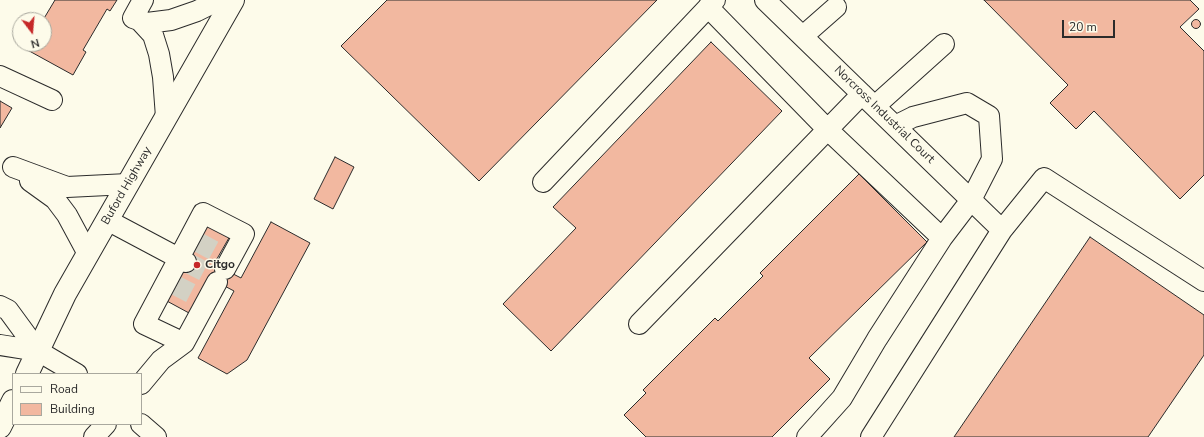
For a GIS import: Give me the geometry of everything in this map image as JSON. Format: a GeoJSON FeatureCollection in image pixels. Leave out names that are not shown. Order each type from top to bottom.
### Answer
{"type":"FeatureCollection","features":[{"type":"Feature","properties":{"kind":"main road","name":"Buford Highway"},"geometry":{"type":"LineString","coordinates":[[27,373],[65,294],[233,0]]}},
{"type":"Feature","properties":{"kind":"main road"},"geometry":{"type":"LineString","coordinates":[[0,427],[12,403]]}},
{"type":"Feature","properties":{"kind":"street"},"geometry":{"type":"LineString","coordinates":[[143,0],[133,18],[147,23],[172,20],[197,12],[219,0]]}},
{"type":"Feature","properties":{"kind":"street","name":"Norcross Industrial Court"},"geometry":{"type":"LineString","coordinates":[[765,0],[1002,230]]}},
{"type":"Feature","properties":{"kind":"street"},"geometry":{"type":"LineString","coordinates":[[543,182],[712,4],[828,130],[942,238]]}},
{"type":"Feature","properties":{"kind":"street"},"geometry":{"type":"LineString","coordinates":[[803,36],[836,7]]}},
{"type":"Feature","properties":{"kind":"street"},"geometry":{"type":"LineString","coordinates":[[141,22],[153,35],[159,54],[163,77],[166,118]]}},
{"type":"Feature","properties":{"kind":"street"},"geometry":{"type":"LineString","coordinates":[[639,324],[828,130],[944,44]]}},
{"type":"Feature","properties":{"kind":"street"},"geometry":{"type":"LineString","coordinates":[[0,76],[52,100]]}},
{"type":"Feature","properties":{"kind":"street"},"geometry":{"type":"LineString","coordinates":[[807,437],[842,398],[877,338],[942,238],[971,200],[992,159],[989,116],[967,103],[913,117],[896,126]]}},
{"type":"Feature","properties":{"kind":"street"},"geometry":{"type":"LineString","coordinates":[[88,254],[67,215],[55,199],[13,167],[67,187],[128,184]]}},
{"type":"Feature","properties":{"kind":"street"},"geometry":{"type":"LineString","coordinates":[[871,437],[1002,230],[1044,178],[1204,281]]}},
{"type":"Feature","properties":{"kind":"street"},"geometry":{"type":"LineString","coordinates":[[142,383],[161,360],[184,343],[203,299],[244,234],[203,213],[193,240],[170,283],[144,324],[184,343]]}},
{"type":"Feature","properties":{"kind":"street"},"geometry":{"type":"LineString","coordinates":[[108,220],[182,260]]}},
{"type":"Feature","properties":{"kind":"street"},"geometry":{"type":"LineString","coordinates":[[0,306],[8,310],[38,351]]}},
{"type":"Feature","properties":{"kind":"street"},"geometry":{"type":"LineString","coordinates":[[0,345],[38,351],[74,373]]}},
{"type":"Feature","properties":{"kind":"street"},"geometry":{"type":"LineString","coordinates":[[94,437],[105,425]]}},
{"type":"Feature","properties":{"kind":"street"},"geometry":{"type":"LineString","coordinates":[[142,425],[156,437]]}},
{"type":"Feature","properties":{"kind":"building"},"geometry":{"type":"Polygon","coordinates":[[[55,0],[117,0],[110,11],[107,9],[83,50],[86,52],[73,75],[31,52],[52,52],[52,12],[48,12],[55,0]]]}},
{"type":"Feature","properties":{"kind":"building"},"geometry":{"type":"Polygon","coordinates":[[[387,0],[657,0],[479,181],[341,46],[387,0]]]}},
{"type":"Feature","properties":{"kind":"building"},"geometry":{"type":"Polygon","coordinates":[[[984,0],[1190,0],[1199,9],[1180,27],[1204,51],[1204,175],[1180,199],[1094,111],[1076,129],[1050,103],[1068,85],[984,0]]]}},
{"type":"Feature","properties":{"kind":"building"},"geometry":{"type":"Polygon","coordinates":[[[1196,19],[1201,24],[1196,29],[1191,24],[1196,19]]]}},
{"type":"Feature","properties":{"kind":"building"},"geometry":{"type":"Polygon","coordinates":[[[711,42],[782,111],[551,351],[503,304],[576,228],[553,207],[711,42]]]}},
{"type":"Feature","properties":{"kind":"building"},"geometry":{"type":"Polygon","coordinates":[[[0,101],[12,108],[0,128],[0,101]]]}},
{"type":"Feature","properties":{"kind":"building"},"geometry":{"type":"Polygon","coordinates":[[[335,157],[354,167],[333,209],[314,199],[335,157]]]}},
{"type":"Feature","properties":{"kind":"building"},"geometry":{"type":"Polygon","coordinates":[[[859,174],[927,242],[809,358],[830,379],[772,437],[646,437],[624,415],[646,393],[643,390],[715,318],[718,321],[763,276],[760,273],[859,174]]]}},
{"type":"Feature","properties":{"kind":"building"},"geometry":{"type":"Polygon","coordinates":[[[271,222],[310,243],[247,360],[227,374],[198,358],[234,291],[217,282],[189,313],[165,300],[206,223],[230,236],[214,264],[241,278],[271,222]]]}},
{"type":"Feature","properties":{"kind":"building"},"geometry":{"type":"Polygon","coordinates":[[[1090,237],[1204,315],[1204,355],[1148,437],[954,437],[1090,237]]]}},
{"type":"Feature","properties":{"kind":"tunnel"},"geometry":{"type":"LineString","coordinates":[[196,241],[220,254]]}},
{"type":"Feature","properties":{"kind":"tunnel"},"geometry":{"type":"LineString","coordinates":[[186,262],[219,279]]}},
{"type":"Feature","properties":{"kind":"tunnel"},"geometry":{"type":"LineString","coordinates":[[173,284],[198,297]]}},
{"type":"Feature","properties":{"kind":"place","name":"Citgo"},"geometry":{"type":"Point","coordinates":[197,265]}}]}
